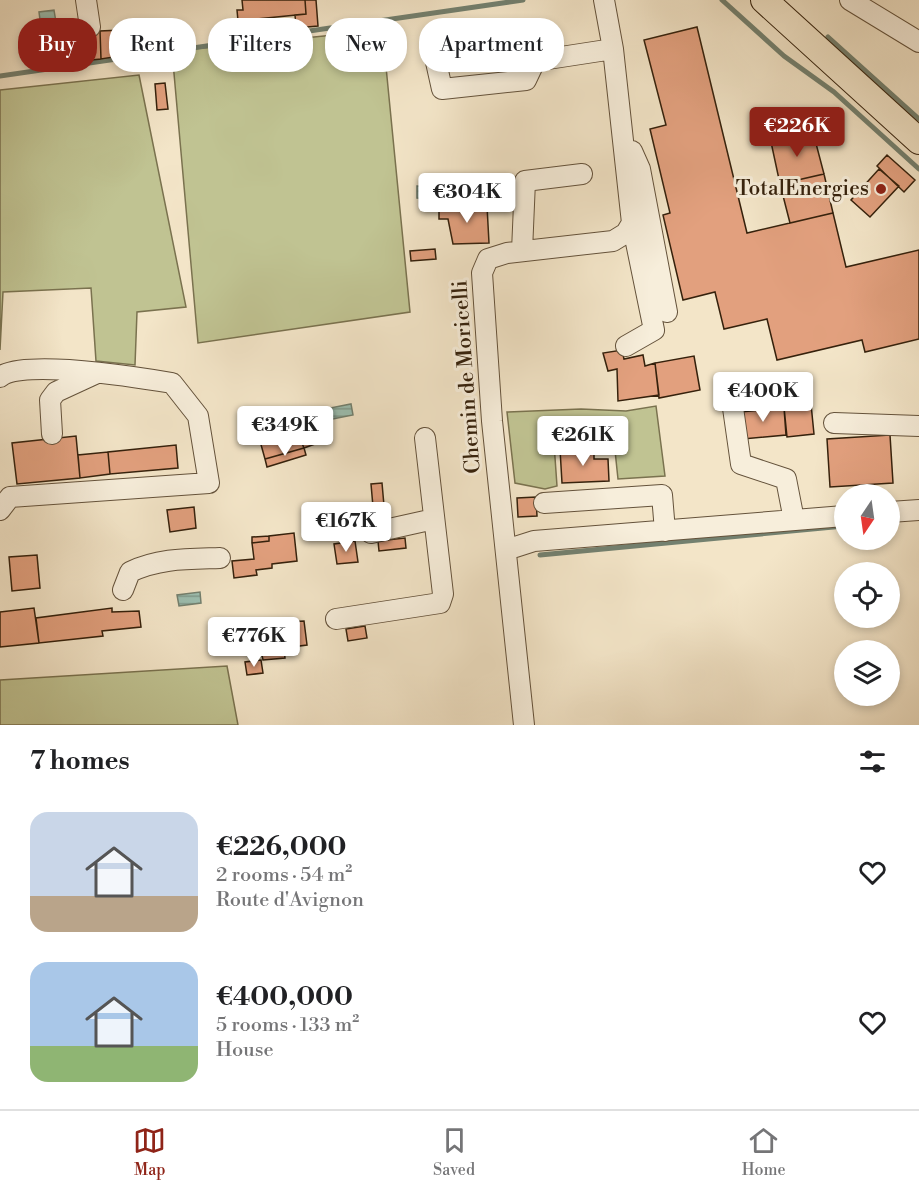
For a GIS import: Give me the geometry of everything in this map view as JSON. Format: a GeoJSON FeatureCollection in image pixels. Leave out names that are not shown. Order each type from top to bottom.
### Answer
{"type":"FeatureCollection","features":[{"type":"Feature","properties":{"kind":"main road"},"geometry":{"type":"LineString","coordinates":[[764,0],[919,141]]}},
{"type":"Feature","properties":{"kind":"street"},"geometry":{"type":"LineString","coordinates":[[86,0],[89,18]]}},
{"type":"Feature","properties":{"kind":"street"},"geometry":{"type":"LineString","coordinates":[[604,0],[613,49],[632,223],[654,330],[627,346]]}},
{"type":"Feature","properties":{"kind":"street"},"geometry":{"type":"LineString","coordinates":[[850,0],[919,42]]}},
{"type":"Feature","properties":{"kind":"street"},"geometry":{"type":"LineString","coordinates":[[519,39],[536,61],[526,80],[442,89],[434,53],[519,39]]}},
{"type":"Feature","properties":{"kind":"street"},"geometry":{"type":"LineString","coordinates":[[564,57],[613,49]]}},
{"type":"Feature","properties":{"kind":"street"},"geometry":{"type":"LineString","coordinates":[[622,128],[640,170],[667,312]]}},
{"type":"Feature","properties":{"kind":"street"},"geometry":{"type":"LineString","coordinates":[[522,251],[525,180],[582,174]]}},
{"type":"Feature","properties":{"kind":"street","name":"Chemin de Moricelli"},"geometry":{"type":"LineString","coordinates":[[524,725],[492,421],[482,273],[488,259],[522,251],[613,241],[626,233],[632,223]]}},
{"type":"Feature","properties":{"kind":"street"},"geometry":{"type":"LineString","coordinates":[[0,377],[5,373],[40,369],[172,383],[198,416],[209,483],[10,497],[0,510]]}},
{"type":"Feature","properties":{"kind":"street"},"geometry":{"type":"LineString","coordinates":[[52,434],[50,400],[56,392],[97,374]]}},
{"type":"Feature","properties":{"kind":"street"},"geometry":{"type":"LineString","coordinates":[[733,408],[741,464],[786,479],[794,520]]}},
{"type":"Feature","properties":{"kind":"street"},"geometry":{"type":"LineString","coordinates":[[834,423],[919,426]]}},
{"type":"Feature","properties":{"kind":"street"},"geometry":{"type":"LineString","coordinates":[[336,619],[440,603],[443,594],[425,438]]}},
{"type":"Feature","properties":{"kind":"street"},"geometry":{"type":"LineString","coordinates":[[544,503],[662,495],[665,531]]}},
{"type":"Feature","properties":{"kind":"street"},"geometry":{"type":"LineString","coordinates":[[900,511],[919,510]]}},
{"type":"Feature","properties":{"kind":"street"},"geometry":{"type":"LineString","coordinates":[[506,550],[534,541],[834,517]]}},
{"type":"Feature","properties":{"kind":"street"},"geometry":{"type":"LineString","coordinates":[[371,533],[434,519]]}},
{"type":"Feature","properties":{"kind":"street"},"geometry":{"type":"LineString","coordinates":[[123,590],[130,572],[148,563],[220,558]]}},
{"type":"Feature","properties":{"kind":"green space"},"geometry":{"type":"Polygon","coordinates":[[[325,36],[325,72],[387,72],[410,312],[198,343],[174,72],[196,72],[196,49],[208,47],[208,72],[313,72],[313,37],[325,36]]]}},
{"type":"Feature","properties":{"kind":"green space"},"geometry":{"type":"Polygon","coordinates":[[[139,75],[186,307],[137,312],[135,365],[96,361],[91,288],[3,292],[0,350],[0,90],[139,75]]]}},
{"type":"Feature","properties":{"kind":"green space"},"geometry":{"type":"Polygon","coordinates":[[[656,406],[665,476],[618,479],[614,441],[605,441],[603,425],[553,429],[557,486],[545,489],[515,483],[507,412],[581,409],[626,411],[656,406]]]}},
{"type":"Feature","properties":{"kind":"green space"},"geometry":{"type":"Polygon","coordinates":[[[227,666],[238,725],[0,725],[0,680],[227,666]]]}},
{"type":"Feature","properties":{"kind":"shaded area"},"geometry":{"type":"Polygon","coordinates":[[[54,10],[55,18],[40,18],[39,12],[54,10]]]}},
{"type":"Feature","properties":{"kind":"shaded area"},"geometry":{"type":"Polygon","coordinates":[[[417,186],[440,187],[440,199],[417,198],[417,186]]]}},
{"type":"Feature","properties":{"kind":"shaded area"},"geometry":{"type":"Polygon","coordinates":[[[351,404],[353,415],[327,420],[325,409],[351,404]]]}},
{"type":"Feature","properties":{"kind":"shaded area"},"geometry":{"type":"Polygon","coordinates":[[[200,592],[201,603],[179,606],[177,595],[200,592]]]}},
{"type":"Feature","properties":{"kind":"building"},"geometry":{"type":"Polygon","coordinates":[[[242,0],[305,0],[306,14],[238,18],[237,10],[243,10],[242,0]]]}},
{"type":"Feature","properties":{"kind":"building"},"geometry":{"type":"Polygon","coordinates":[[[305,0],[316,0],[318,26],[313,26],[313,18],[295,18],[295,15],[306,14],[305,0]]]}},
{"type":"Feature","properties":{"kind":"building"},"geometry":{"type":"Polygon","coordinates":[[[697,27],[747,233],[833,213],[846,267],[919,250],[919,339],[865,352],[862,340],[777,360],[767,319],[724,329],[715,292],[683,300],[663,215],[670,213],[650,129],[666,125],[644,40],[697,27]]]}},
{"type":"Feature","properties":{"kind":"building"},"geometry":{"type":"Polygon","coordinates":[[[97,31],[100,31],[101,59],[97,59],[97,31]]]}},
{"type":"Feature","properties":{"kind":"building"},"geometry":{"type":"Polygon","coordinates":[[[100,31],[109,31],[109,58],[101,59],[100,31]]]}},
{"type":"Feature","properties":{"kind":"building"},"geometry":{"type":"Polygon","coordinates":[[[165,83],[168,109],[157,110],[155,84],[165,83]]]}},
{"type":"Feature","properties":{"kind":"building"},"geometry":{"type":"Polygon","coordinates":[[[813,132],[824,174],[780,184],[771,142],[813,132]]]}},
{"type":"Feature","properties":{"kind":"building"},"geometry":{"type":"Polygon","coordinates":[[[887,155],[915,180],[904,192],[877,166],[887,155]]]}},
{"type":"Feature","properties":{"kind":"building"},"geometry":{"type":"Polygon","coordinates":[[[879,169],[899,186],[870,217],[851,200],[879,169]]]}},
{"type":"Feature","properties":{"kind":"building"},"geometry":{"type":"Polygon","coordinates":[[[824,174],[833,213],[790,223],[780,184],[824,174]]]}},
{"type":"Feature","properties":{"kind":"building"},"geometry":{"type":"Polygon","coordinates":[[[448,205],[487,206],[489,243],[453,244],[448,219],[439,219],[439,211],[449,211],[448,205]]]}},
{"type":"Feature","properties":{"kind":"building"},"geometry":{"type":"Polygon","coordinates":[[[435,249],[436,259],[411,261],[410,251],[435,249]]]}},
{"type":"Feature","properties":{"kind":"building"},"geometry":{"type":"Polygon","coordinates":[[[622,350],[624,359],[643,355],[645,366],[655,363],[659,395],[618,401],[617,369],[608,371],[603,353],[622,350]]]}},
{"type":"Feature","properties":{"kind":"building"},"geometry":{"type":"Polygon","coordinates":[[[694,356],[700,390],[659,398],[655,363],[694,356]]]}},
{"type":"Feature","properties":{"kind":"building"},"geometry":{"type":"Polygon","coordinates":[[[811,404],[814,434],[787,437],[784,407],[811,404]]]}},
{"type":"Feature","properties":{"kind":"building"},"geometry":{"type":"Polygon","coordinates":[[[784,408],[786,435],[743,439],[740,412],[784,408]]]}},
{"type":"Feature","properties":{"kind":"building"},"geometry":{"type":"Polygon","coordinates":[[[309,426],[315,444],[304,448],[297,431],[309,426]]]}},
{"type":"Feature","properties":{"kind":"building"},"geometry":{"type":"Polygon","coordinates":[[[297,431],[304,448],[265,459],[260,441],[297,431]]]}},
{"type":"Feature","properties":{"kind":"building"},"geometry":{"type":"Polygon","coordinates":[[[890,435],[893,483],[834,484],[834,487],[830,487],[827,439],[890,435]]]}},
{"type":"Feature","properties":{"kind":"building"},"geometry":{"type":"Polygon","coordinates":[[[76,436],[80,478],[17,484],[12,443],[76,436]]]}},
{"type":"Feature","properties":{"kind":"building"},"geometry":{"type":"Polygon","coordinates":[[[176,445],[178,468],[110,474],[108,452],[176,445]]]}},
{"type":"Feature","properties":{"kind":"building"},"geometry":{"type":"Polygon","coordinates":[[[304,448],[306,455],[267,467],[265,459],[304,448]]]}},
{"type":"Feature","properties":{"kind":"building"},"geometry":{"type":"Polygon","coordinates":[[[575,448],[576,453],[594,452],[594,459],[608,459],[609,481],[562,483],[560,449],[575,448]]]}},
{"type":"Feature","properties":{"kind":"building"},"geometry":{"type":"Polygon","coordinates":[[[108,452],[110,474],[80,478],[78,455],[108,452]]]}},
{"type":"Feature","properties":{"kind":"building"},"geometry":{"type":"Polygon","coordinates":[[[382,483],[385,517],[374,518],[371,484],[382,483]]]}},
{"type":"Feature","properties":{"kind":"building"},"geometry":{"type":"Polygon","coordinates":[[[536,497],[537,516],[518,517],[517,498],[536,497]]]}},
{"type":"Feature","properties":{"kind":"building"},"geometry":{"type":"Polygon","coordinates":[[[194,507],[196,528],[170,532],[167,510],[194,507]]]}},
{"type":"Feature","properties":{"kind":"building"},"geometry":{"type":"Polygon","coordinates":[[[294,533],[297,561],[272,564],[272,568],[256,570],[257,575],[234,578],[232,561],[254,559],[252,543],[269,541],[269,536],[294,533]]]}},
{"type":"Feature","properties":{"kind":"building"},"geometry":{"type":"Polygon","coordinates":[[[269,536],[269,541],[252,543],[252,537],[269,536]]]}},
{"type":"Feature","properties":{"kind":"building"},"geometry":{"type":"Polygon","coordinates":[[[405,538],[406,548],[379,551],[378,541],[405,538]]]}},
{"type":"Feature","properties":{"kind":"building"},"geometry":{"type":"Polygon","coordinates":[[[355,541],[358,562],[337,564],[334,544],[355,541]]]}},
{"type":"Feature","properties":{"kind":"building"},"geometry":{"type":"Polygon","coordinates":[[[37,555],[40,588],[12,591],[9,557],[37,555]]]}},
{"type":"Feature","properties":{"kind":"building"},"geometry":{"type":"Polygon","coordinates":[[[34,608],[39,643],[0,647],[0,612],[34,608]]]}},
{"type":"Feature","properties":{"kind":"building"},"geometry":{"type":"Polygon","coordinates":[[[112,608],[112,612],[139,611],[141,627],[102,631],[103,636],[39,643],[36,618],[112,608]]]}},
{"type":"Feature","properties":{"kind":"building"},"geometry":{"type":"Polygon","coordinates":[[[304,621],[307,645],[284,648],[285,658],[263,660],[261,651],[267,650],[266,636],[288,633],[286,622],[304,621]]]}},
{"type":"Feature","properties":{"kind":"building"},"geometry":{"type":"Polygon","coordinates":[[[365,626],[367,638],[348,641],[346,629],[365,626]]]}},
{"type":"Feature","properties":{"kind":"building"},"geometry":{"type":"Polygon","coordinates":[[[287,627],[288,633],[266,636],[264,629],[287,627]]]}},
{"type":"Feature","properties":{"kind":"building"},"geometry":{"type":"Polygon","coordinates":[[[261,660],[263,673],[247,675],[245,662],[261,660]]]}},
{"type":"Feature","properties":{"kind":"waterway"},"geometry":{"type":"LineString","coordinates":[[0,76],[523,0]]}},
{"type":"Feature","properties":{"kind":"waterway"},"geometry":{"type":"LineString","coordinates":[[722,0],[784,56],[834,92],[919,169]]}},
{"type":"Feature","properties":{"kind":"waterway"},"geometry":{"type":"LineString","coordinates":[[828,37],[919,119]]}},
{"type":"Feature","properties":{"kind":"waterway"},"geometry":{"type":"LineString","coordinates":[[540,555],[834,527]]}},
{"type":"Feature","properties":{"kind":"place","name":"TotalEnergies"},"geometry":{"type":"Point","coordinates":[881,189]}}]}
